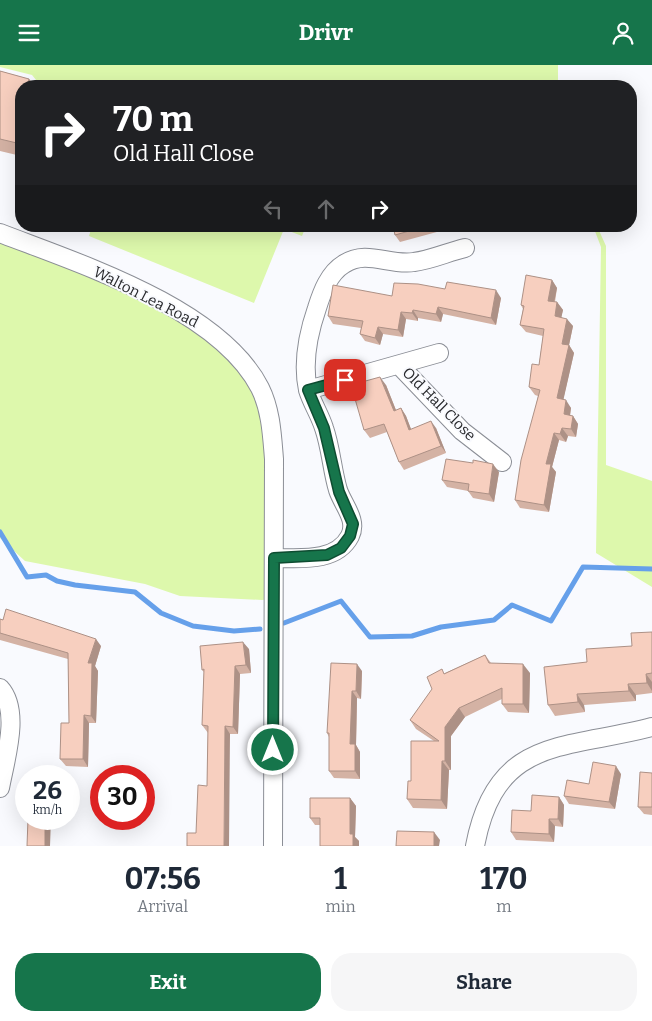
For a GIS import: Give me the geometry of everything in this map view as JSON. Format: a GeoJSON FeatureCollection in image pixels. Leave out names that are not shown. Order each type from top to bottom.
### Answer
{"type":"FeatureCollection","features":[{"type":"Feature","properties":{"kind":"street","name":"Walton Lea Road"},"geometry":{"type":"LineString","coordinates":[[0,233],[89,267],[150,296],[207,328],[241,360],[260,388],[269,415],[274,459],[273,846]]}},
{"type":"Feature","properties":{"kind":"street"},"geometry":{"type":"LineString","coordinates":[[274,558],[327,555],[341,548],[350,536],[353,524],[339,492],[324,428],[308,390],[305,367],[308,336],[320,298],[335,271],[358,258],[413,263],[465,248]]}},
{"type":"Feature","properties":{"kind":"street","name":"Old Hall Close"},"geometry":{"type":"LineString","coordinates":[[308,390],[438,353]]}},
{"type":"Feature","properties":{"kind":"street","name":"Old Hall Close"},"geometry":{"type":"LineString","coordinates":[[399,365],[462,431],[502,462]]}},
{"type":"Feature","properties":{"kind":"street"},"geometry":{"type":"LineString","coordinates":[[0,688],[7,697],[11,717],[0,788]]}},
{"type":"Feature","properties":{"kind":"street"},"geometry":{"type":"LineString","coordinates":[[475,846],[481,823],[495,791],[504,778],[525,760],[573,742],[652,727]]}},
{"type":"Feature","properties":{"kind":"green space"},"geometry":{"type":"Polygon","coordinates":[[[0,65],[558,65],[558,80],[36,80],[32,75],[0,67],[0,65]]]}},
{"type":"Feature","properties":{"kind":"green space"},"geometry":{"type":"Polygon","coordinates":[[[90,232],[283,232],[254,303],[89,236],[90,232]]]}},
{"type":"Feature","properties":{"kind":"green space"},"geometry":{"type":"Polygon","coordinates":[[[292,232],[304,232],[302,236],[292,232]]]}},
{"type":"Feature","properties":{"kind":"green space"},"geometry":{"type":"Polygon","coordinates":[[[595,232],[600,232],[606,246],[606,465],[652,481],[652,587],[596,553],[601,247],[595,232]]]}},
{"type":"Feature","properties":{"kind":"green space"},"geometry":{"type":"Polygon","coordinates":[[[0,233],[151,296],[241,360],[269,415],[274,598],[262,600],[180,596],[145,584],[25,561],[0,538],[0,233]]]}},
{"type":"Feature","properties":{"kind":"building"},"geometry":{"type":"Polygon","coordinates":[[[0,71],[29,79],[15,80],[15,143],[0,139],[0,71]]]}},
{"type":"Feature","properties":{"kind":"building"},"geometry":{"type":"Polygon","coordinates":[[[394,232],[406,232],[395,235],[394,232]]]}},
{"type":"Feature","properties":{"kind":"building"},"geometry":{"type":"Polygon","coordinates":[[[526,275],[552,280],[548,301],[557,302],[555,316],[567,319],[562,344],[569,345],[557,398],[566,400],[564,414],[573,416],[571,429],[562,428],[560,434],[554,433],[546,464],[551,464],[544,505],[515,500],[521,460],[540,390],[529,387],[532,364],[539,365],[544,329],[520,325],[524,306],[521,305],[526,275]]]}},
{"type":"Feature","properties":{"kind":"building"},"geometry":{"type":"Polygon","coordinates":[[[447,282],[496,290],[491,318],[438,307],[436,314],[413,310],[412,313],[401,312],[398,330],[378,327],[375,338],[360,334],[363,321],[328,316],[333,285],[392,296],[394,283],[418,284],[445,289],[447,282]]]}},
{"type":"Feature","properties":{"kind":"building"},"geometry":{"type":"Polygon","coordinates":[[[380,377],[394,411],[401,408],[409,430],[431,421],[441,446],[399,462],[384,424],[364,430],[351,385],[380,377]]]}},
{"type":"Feature","properties":{"kind":"building"},"geometry":{"type":"Polygon","coordinates":[[[446,459],[473,463],[473,460],[493,464],[489,494],[468,491],[469,484],[442,480],[446,459]]]}},
{"type":"Feature","properties":{"kind":"building"},"geometry":{"type":"Polygon","coordinates":[[[6,609],[96,639],[88,663],[92,663],[91,716],[84,715],[83,759],[60,759],[61,723],[69,723],[68,653],[0,633],[0,619],[3,620],[6,609]]]}},
{"type":"Feature","properties":{"kind":"building"},"geometry":{"type":"Polygon","coordinates":[[[652,632],[652,673],[646,674],[647,683],[628,684],[629,691],[577,694],[578,702],[548,705],[544,667],[587,662],[586,649],[632,646],[631,633],[652,632]]]}},
{"type":"Feature","properties":{"kind":"building"},"geometry":{"type":"Polygon","coordinates":[[[243,642],[246,665],[235,666],[233,727],[225,726],[224,846],[187,846],[187,833],[196,833],[198,785],[207,786],[208,726],[202,725],[204,669],[202,670],[200,646],[243,642]]]}},
{"type":"Feature","properties":{"kind":"building"},"geometry":{"type":"Polygon","coordinates":[[[485,655],[489,663],[523,664],[523,704],[502,704],[502,688],[459,708],[445,727],[445,761],[442,761],[441,800],[407,799],[408,781],[411,781],[411,741],[439,741],[410,720],[432,689],[427,677],[442,669],[444,674],[485,655]]]}},
{"type":"Feature","properties":{"kind":"building"},"geometry":{"type":"Polygon","coordinates":[[[331,663],[357,664],[356,691],[352,691],[350,744],[355,744],[355,771],[329,771],[329,733],[327,733],[331,663]]]}},
{"type":"Feature","properties":{"kind":"building"},"geometry":{"type":"Polygon","coordinates":[[[593,762],[616,766],[609,802],[564,796],[567,780],[589,784],[593,762]]]}},
{"type":"Feature","properties":{"kind":"building"},"geometry":{"type":"Polygon","coordinates":[[[640,772],[652,773],[652,807],[638,807],[640,772]]]}},
{"type":"Feature","properties":{"kind":"building"},"geometry":{"type":"Polygon","coordinates":[[[532,795],[559,797],[558,819],[549,819],[549,834],[511,832],[512,810],[531,811],[532,795]]]}},
{"type":"Feature","properties":{"kind":"building"},"geometry":{"type":"Polygon","coordinates":[[[310,798],[350,798],[350,834],[353,834],[353,846],[320,846],[320,818],[310,818],[310,798]]]}},
{"type":"Feature","properties":{"kind":"building"},"geometry":{"type":"Polygon","coordinates":[[[28,830],[45,830],[45,846],[27,846],[28,830]]]}},
{"type":"Feature","properties":{"kind":"building"},"geometry":{"type":"Polygon","coordinates":[[[397,831],[434,832],[434,846],[396,846],[397,831]]]}},
{"type":"Feature","properties":{"kind":"waterway"},"geometry":{"type":"LineString","coordinates":[[0,532],[27,577],[46,575],[57,581],[75,585],[135,592],[161,613],[193,626],[234,631],[260,629]]}},
{"type":"Feature","properties":{"kind":"waterway"},"geometry":{"type":"LineString","coordinates":[[284,623],[341,601],[370,637],[412,636],[441,627],[494,620],[512,605],[551,621],[583,567],[652,569]]}},
{"type":"Feature","properties":{"kind":"route"},"geometry":{"type":"LineString","coordinates":[[273,750],[274,558],[305,558],[327,555],[341,548],[350,536],[353,524],[348,508],[339,492],[324,428],[308,390],[345,380]]}}]}
